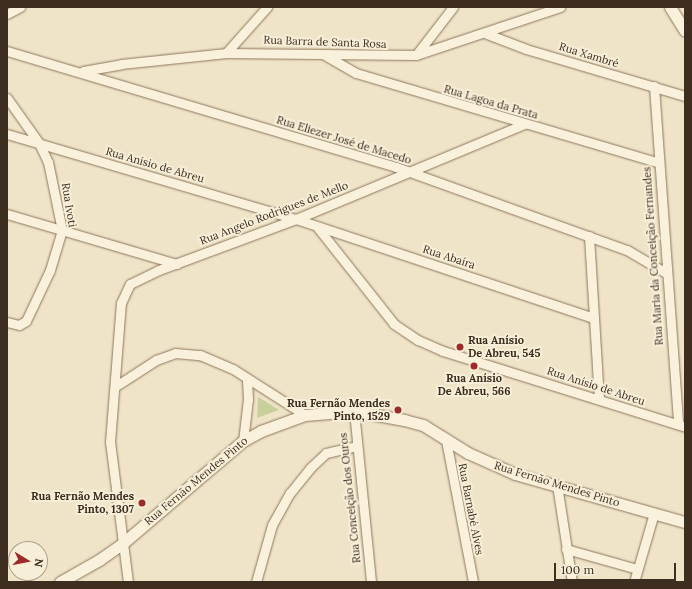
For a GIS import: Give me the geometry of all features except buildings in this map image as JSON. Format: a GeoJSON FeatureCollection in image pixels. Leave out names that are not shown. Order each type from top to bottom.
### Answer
{"type":"FeatureCollection","features":[{"type":"Feature","properties":{"kind":"street"},"geometry":{"type":"LineString","coordinates":[[7,14],[20,7]]}},
{"type":"Feature","properties":{"kind":"street"},"geometry":{"type":"LineString","coordinates":[[226,53],[267,7]]}},
{"type":"Feature","properties":{"kind":"street"},"geometry":{"type":"LineString","coordinates":[[416,55],[453,7]]}},
{"type":"Feature","properties":{"kind":"street","name":"Rua Barra de Santa Rosa"},"geometry":{"type":"LineString","coordinates":[[81,71],[121,64],[226,53],[322,53],[384,57],[416,55],[487,34],[560,7]]}},
{"type":"Feature","properties":{"kind":"street"},"geometry":{"type":"LineString","coordinates":[[670,7],[685,31]]}},
{"type":"Feature","properties":{"kind":"street","name":"Rua Xambré"},"geometry":{"type":"LineString","coordinates":[[487,34],[526,48],[685,96]]}},
{"type":"Feature","properties":{"kind":"street","name":"Rua Eliezer José de Macedo"},"geometry":{"type":"LineString","coordinates":[[7,51],[38,62],[81,71],[159,97],[410,172],[627,250],[666,273]]}},
{"type":"Feature","properties":{"kind":"street","name":"Rua Lagoa da Prata"},"geometry":{"type":"LineString","coordinates":[[322,53],[356,73],[659,163]]}},
{"type":"Feature","properties":{"kind":"street","name":"Rua Maria da Conceição Fernandes"},"geometry":{"type":"LineString","coordinates":[[654,86],[666,273],[682,426]]}},
{"type":"Feature","properties":{"kind":"street","name":"Rua Ivoti"},"geometry":{"type":"LineString","coordinates":[[7,98],[39,143],[55,186],[62,230],[50,270],[26,321],[19,325],[7,322]]}},
{"type":"Feature","properties":{"kind":"street","name":"Rua Angelo Rodrigues de Mello"},"geometry":{"type":"LineString","coordinates":[[128,582],[110,454],[116,386],[118,325],[125,290],[135,280],[296,219],[524,124]]}},
{"type":"Feature","properties":{"kind":"street","name":"Rua Anísio de Abreu"},"geometry":{"type":"LineString","coordinates":[[7,134],[296,219]]}},
{"type":"Feature","properties":{"kind":"street"},"geometry":{"type":"LineString","coordinates":[[7,214],[177,264]]}},
{"type":"Feature","properties":{"kind":"street","name":"Rua Abaíra"},"geometry":{"type":"LineString","coordinates":[[296,219],[594,318]]}},
{"type":"Feature","properties":{"kind":"street","name":"Rua Anísio de Abreu"},"geometry":{"type":"LineString","coordinates":[[317,226],[394,324],[404,332],[443,351],[682,426]]}},
{"type":"Feature","properties":{"kind":"street"},"geometry":{"type":"LineString","coordinates":[[589,236],[599,399]]}},
{"type":"Feature","properties":{"kind":"street"},"geometry":{"type":"LineString","coordinates":[[116,386],[144,366],[175,353],[200,355],[248,378],[305,415]]}},
{"type":"Feature","properties":{"kind":"street"},"geometry":{"type":"LineString","coordinates":[[242,441],[248,399],[248,378]]}},
{"type":"Feature","properties":{"kind":"street","name":"Rua Fernão Mendes Pinto"},"geometry":{"type":"LineString","coordinates":[[60,582],[99,560],[123,543],[242,441],[261,431],[305,415],[354,412],[380,414],[423,425],[446,440],[486,462],[557,485],[685,522]]}},
{"type":"Feature","properties":{"kind":"street","name":"Rua Conceição dos Ouros"},"geometry":{"type":"LineString","coordinates":[[354,412],[356,446],[371,582]]}},
{"type":"Feature","properties":{"kind":"street","name":"Rua Barnabé Alves"},"geometry":{"type":"LineString","coordinates":[[446,440],[473,582]]}},
{"type":"Feature","properties":{"kind":"street"},"geometry":{"type":"LineString","coordinates":[[256,582],[272,525],[290,493],[310,468],[326,453],[356,446]]}},
{"type":"Feature","properties":{"kind":"street"},"geometry":{"type":"LineString","coordinates":[[557,485],[572,582]]}},
{"type":"Feature","properties":{"kind":"street"},"geometry":{"type":"LineString","coordinates":[[634,582],[654,513]]}},
{"type":"Feature","properties":{"kind":"street"},"geometry":{"type":"LineString","coordinates":[[566,549],[637,569]]}},
{"type":"Feature","properties":{"kind":"green space"},"geometry":{"type":"Polygon","coordinates":[[[258,397],[265,401],[279,410],[257,418],[258,397]]]}},
{"type":"Feature","properties":{"kind":"place","name":"Rua Anísio De Abreu, 545"},"geometry":{"type":"Point","coordinates":[460,347]}},
{"type":"Feature","properties":{"kind":"place","name":"Rua Anísio De Abreu, 566"},"geometry":{"type":"Point","coordinates":[474,366]}},
{"type":"Feature","properties":{"kind":"place","name":"Rua Fernão Mendes Pinto, 1529"},"geometry":{"type":"Point","coordinates":[398,410]}},
{"type":"Feature","properties":{"kind":"place","name":"Rua Fernão Mendes Pinto, 1307"},"geometry":{"type":"Point","coordinates":[142,503]}}]}
